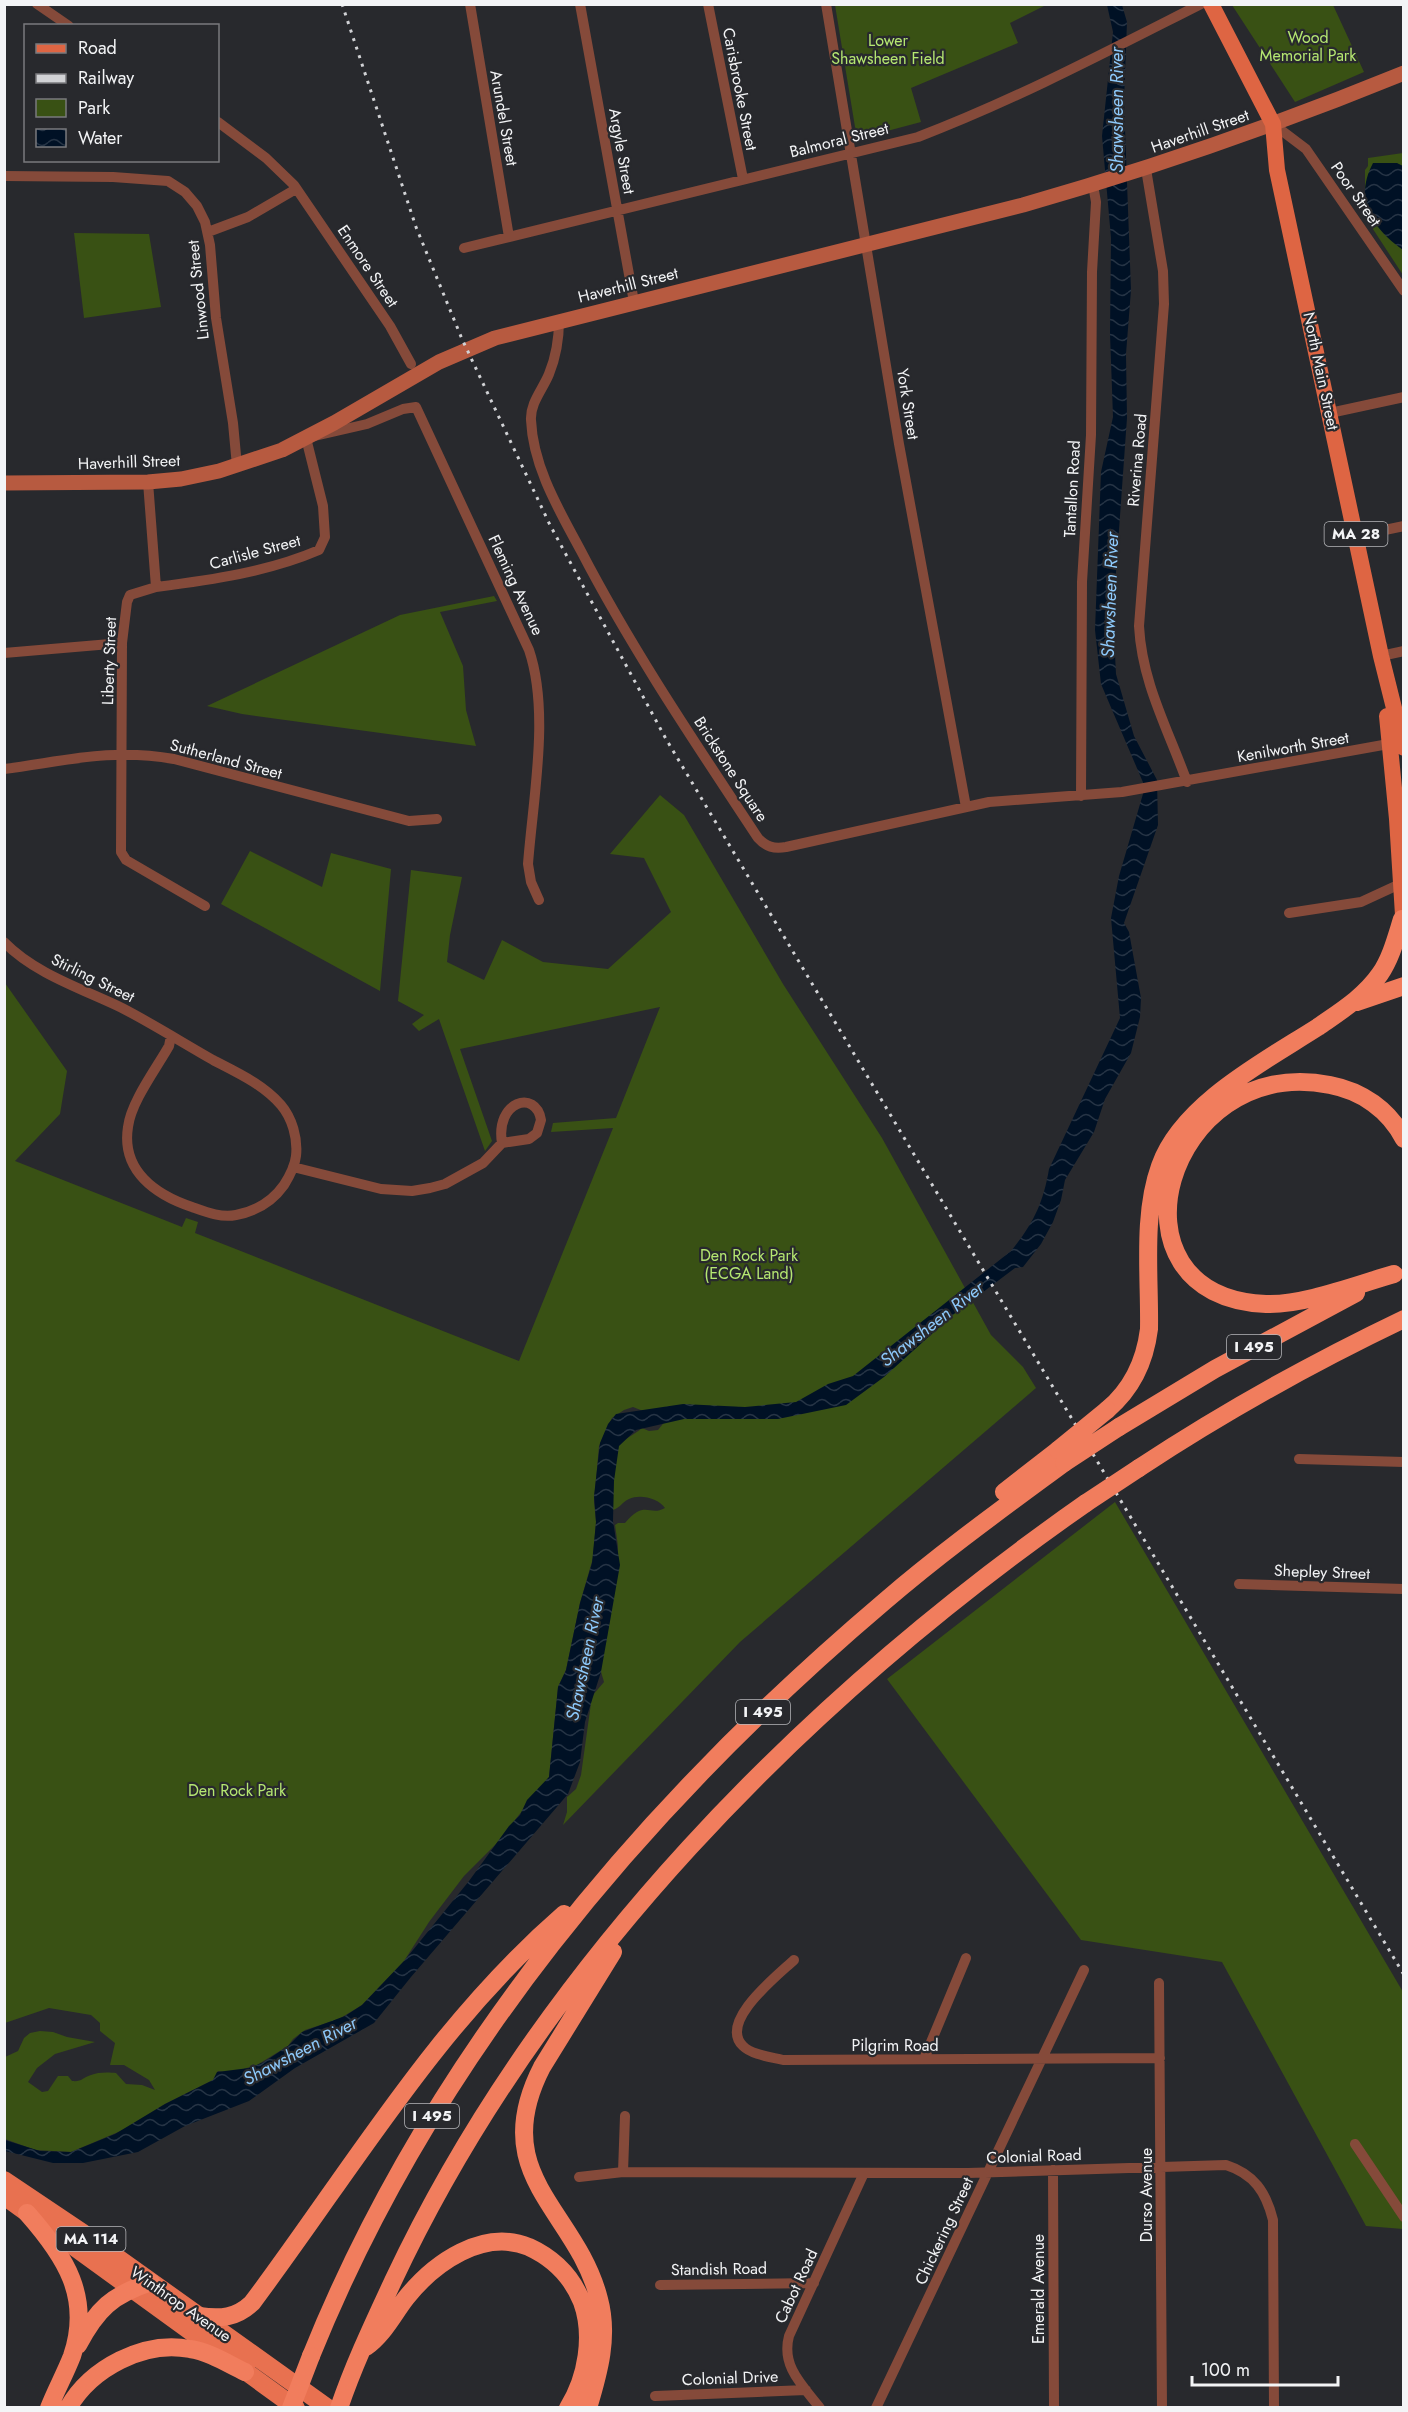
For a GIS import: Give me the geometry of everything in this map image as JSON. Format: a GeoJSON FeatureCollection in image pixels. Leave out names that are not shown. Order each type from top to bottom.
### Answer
{"type":"FeatureCollection","features":[{"type":"Feature","properties":{"kind":"highway"},"geometry":{"type":"LineString","coordinates":[[1061,1457],[1131,1382],[1146,1348],[1149,1329],[1151,1201],[1160,1165],[1171,1143],[1185,1123],[1212,1098],[1352,1004],[1376,980],[1388,961],[1403,925]]}},
{"type":"Feature","properties":{"kind":"highway"},"geometry":{"type":"LineString","coordinates":[[1352,1004],[1404,986]]}},
{"type":"Feature","properties":{"kind":"highway"},"geometry":{"type":"LineString","coordinates":[[1399,1272],[1286,1303],[1258,1303],[1230,1297],[1205,1284],[1184,1265],[1170,1235],[1167,1203],[1176,1168],[1185,1148],[1199,1129],[1225,1105],[1267,1086],[1289,1082],[1311,1082],[1353,1092],[1378,1106],[1395,1124],[1404,1139]]}},
{"type":"Feature","properties":{"kind":"highway","name":"I 495"},"geometry":{"type":"LineString","coordinates":[[291,2408],[353,2260],[440,2101],[510,1998],[588,1899],[693,1780],[833,1646],[967,1534],[1004,1492],[1264,1341],[1399,1272]]}},
{"type":"Feature","properties":{"kind":"highway","name":"I 495"},"geometry":{"type":"LineString","coordinates":[[339,2408],[362,2349],[418,2228],[484,2113],[557,2010],[632,1916],[714,1824],[801,1734],[869,1672],[1011,1556],[1086,1503],[1240,1404],[1337,1351],[1398,1322]]}},
{"type":"Feature","properties":{"kind":"highway"},"geometry":{"type":"LineString","coordinates":[[199,2316],[227,2318],[236,2315],[252,2303],[393,2104],[449,2033],[526,1950],[568,1911],[588,1899]]}},
{"type":"Feature","properties":{"kind":"highway"},"geometry":{"type":"LineString","coordinates":[[588,2408],[598,2375],[602,2350],[603,2326],[599,2298],[581,2257],[533,2176],[525,2147],[525,2114],[533,2084],[542,2067],[596,1981],[632,1916]]}},
{"type":"Feature","properties":{"kind":"highway","name":"Winthrop Avenue"},"geometry":{"type":"LineString","coordinates":[[4,2180],[83,2233],[328,2408]]}},
{"type":"Feature","properties":{"kind":"highway","name":"Winthrop Avenue"},"geometry":{"type":"LineString","coordinates":[[4,2196],[296,2408]]}},
{"type":"Feature","properties":{"kind":"highway"},"geometry":{"type":"LineString","coordinates":[[27,2213],[57,2249],[74,2282],[78,2317],[72,2354]]}},
{"type":"Feature","properties":{"kind":"highway"},"geometry":{"type":"LineString","coordinates":[[362,2349],[380,2338],[408,2296],[441,2263],[476,2246],[495,2242],[524,2245],[548,2257],[561,2269],[571,2280],[586,2312],[587,2348],[582,2379],[568,2408]]}},
{"type":"Feature","properties":{"kind":"highway"},"geometry":{"type":"LineString","coordinates":[[49,2408],[72,2354],[101,2310],[117,2296],[151,2282]]}},
{"type":"Feature","properties":{"kind":"highway"},"geometry":{"type":"LineString","coordinates":[[68,2408],[83,2388],[111,2365],[137,2353],[154,2349],[173,2347],[191,2349],[209,2354],[245,2372]]}},
{"type":"Feature","properties":{"kind":"main road","name":"North Main Street"},"geometry":{"type":"LineString","coordinates":[[1211,4],[1273,124],[1277,170],[1381,656]]}},
{"type":"Feature","properties":{"kind":"main road","name":"Haverhill Street"},"geometry":{"type":"LineString","coordinates":[[4,483],[148,482],[181,479],[237,465],[282,450],[461,351],[508,334],[1097,184],[1273,124],[1404,73]]}},
{"type":"Feature","properties":{"kind":"main road","name":"MA 28"},"geometry":{"type":"LineString","coordinates":[[1381,656],[1400,743],[1400,885],[1403,925]]}},
{"type":"Feature","properties":{"kind":"street"},"geometry":{"type":"LineString","coordinates":[[37,4],[66,24]]}},
{"type":"Feature","properties":{"kind":"street","name":"Arundel Street"},"geometry":{"type":"LineString","coordinates":[[470,4],[509,237]]}},
{"type":"Feature","properties":{"kind":"street","name":"Argyle Street"},"geometry":{"type":"LineString","coordinates":[[580,4],[634,302]]}},
{"type":"Feature","properties":{"kind":"street","name":"Carisbrooke Street"},"geometry":{"type":"LineString","coordinates":[[708,4],[743,179]]}},
{"type":"Feature","properties":{"kind":"street","name":"York Street"},"geometry":{"type":"LineString","coordinates":[[826,4],[901,455],[966,807]]}},
{"type":"Feature","properties":{"kind":"street","name":"Balmoral Street"},"geometry":{"type":"LineString","coordinates":[[464,248],[931,132],[1099,57],[1201,4]]}},
{"type":"Feature","properties":{"kind":"street","name":"Enmore Street"},"geometry":{"type":"LineString","coordinates":[[219,123],[266,158],[296,189],[380,310],[411,364]]}},
{"type":"Feature","properties":{"kind":"street","name":"Poor Street"},"geometry":{"type":"LineString","coordinates":[[1273,124],[1306,149],[1404,291]]}},
{"type":"Feature","properties":{"kind":"street","name":"Riverina Road"},"geometry":{"type":"LineString","coordinates":[[1140,171],[1164,288],[1139,633],[1148,682],[1188,782]]}},
{"type":"Feature","properties":{"kind":"street","name":"Linwood Street"},"geometry":{"type":"LineString","coordinates":[[4,176],[113,177],[168,181],[185,192],[197,206],[208,232],[214,272],[217,330],[233,423],[237,465]]}},
{"type":"Feature","properties":{"kind":"street","name":"Tantallon Road"},"geometry":{"type":"LineString","coordinates":[[1082,796],[1082,582],[1091,435],[1092,272],[1097,184]]}},
{"type":"Feature","properties":{"kind":"street"},"geometry":{"type":"LineString","coordinates":[[208,232],[248,217],[296,189]]}},
{"type":"Feature","properties":{"kind":"street","name":"Brickstone Square"},"geometry":{"type":"LineString","coordinates":[[559,320],[559,337],[552,364],[531,412],[535,444],[543,476],[608,603],[660,689],[758,838],[768,846],[781,848],[966,807],[1008,800],[1122,792],[1188,782]]}},
{"type":"Feature","properties":{"kind":"street"},"geometry":{"type":"LineString","coordinates":[[1330,413],[1404,397]]}},
{"type":"Feature","properties":{"kind":"street","name":"Fleming Avenue"},"geometry":{"type":"LineString","coordinates":[[306,438],[367,424],[403,409],[416,407],[530,650],[536,670],[540,699],[528,864],[531,882],[539,900]]}},
{"type":"Feature","properties":{"kind":"street","name":"Carlisle Street"},"geometry":{"type":"LineString","coordinates":[[156,587],[214,580],[299,558],[318,550],[325,537],[323,506],[306,438]]}},
{"type":"Feature","properties":{"kind":"street"},"geometry":{"type":"LineString","coordinates":[[148,482],[156,587]]}},
{"type":"Feature","properties":{"kind":"street"},"geometry":{"type":"LineString","coordinates":[[1356,536],[1404,525]]}},
{"type":"Feature","properties":{"kind":"street","name":"Liberty Street"},"geometry":{"type":"LineString","coordinates":[[156,587],[130,595],[127,602],[122,643],[122,852],[126,860],[206,906]]}},
{"type":"Feature","properties":{"kind":"street"},"geometry":{"type":"LineString","coordinates":[[4,653],[122,643]]}},
{"type":"Feature","properties":{"kind":"street"},"geometry":{"type":"LineString","coordinates":[[1381,656],[1404,651]]}},
{"type":"Feature","properties":{"kind":"street","name":"Kenilworth Street"},"geometry":{"type":"LineString","coordinates":[[1188,782],[1400,743]]}},
{"type":"Feature","properties":{"kind":"street","name":"Sutherland Street"},"geometry":{"type":"LineString","coordinates":[[4,769],[58,759],[141,754],[174,759],[409,821],[437,819]]}},
{"type":"Feature","properties":{"kind":"street"},"geometry":{"type":"LineString","coordinates":[[1289,913],[1362,902],[1400,885]]}},
{"type":"Feature","properties":{"kind":"street","name":"Stirling Street"},"geometry":{"type":"LineString","coordinates":[[4,942],[26,960],[124,1010],[171,1036],[255,1083],[280,1104],[291,1120],[296,1139],[296,1156],[288,1180],[275,1197],[261,1207],[234,1216],[219,1216],[204,1212],[168,1199],[151,1187],[138,1173],[128,1148],[128,1127],[133,1110],[169,1046],[171,1036]]}},
{"type":"Feature","properties":{"kind":"street"},"geometry":{"type":"LineString","coordinates":[[292,1167],[381,1189],[412,1191],[445,1184],[465,1174],[483,1162],[502,1143]]}},
{"type":"Feature","properties":{"kind":"street"},"geometry":{"type":"LineString","coordinates":[[1299,1459],[1404,1462]]}},
{"type":"Feature","properties":{"kind":"street","name":"Shepley Street"},"geometry":{"type":"LineString","coordinates":[[1239,1584],[1404,1589]]}},
{"type":"Feature","properties":{"kind":"street"},"geometry":{"type":"LineString","coordinates":[[924,2059],[966,1958]]}},
{"type":"Feature","properties":{"kind":"street","name":"Pilgrim Road"},"geometry":{"type":"LineString","coordinates":[[794,1960],[739,2016],[737,2033],[740,2044],[746,2049],[783,2060],[1160,2058]]}},
{"type":"Feature","properties":{"kind":"street","name":"Chickering Street"},"geometry":{"type":"LineString","coordinates":[[876,2408],[1084,1970]]}},
{"type":"Feature","properties":{"kind":"street","name":"Durso Avenue"},"geometry":{"type":"LineString","coordinates":[[1160,1983],[1162,2408]]}},
{"type":"Feature","properties":{"kind":"street"},"geometry":{"type":"LineString","coordinates":[[623,2172],[625,2116]]}},
{"type":"Feature","properties":{"kind":"street"},"geometry":{"type":"LineString","coordinates":[[1355,2144],[1404,2217]]}},
{"type":"Feature","properties":{"kind":"street","name":"Colonial Road"},"geometry":{"type":"LineString","coordinates":[[579,2177],[623,2172],[988,2172],[1226,2165],[1254,2179],[1263,2192],[1272,2220],[1274,2408]]}},
{"type":"Feature","properties":{"kind":"street","name":"Emerald Avenue"},"geometry":{"type":"LineString","coordinates":[[1053,2170],[1054,2408]]}},
{"type":"Feature","properties":{"kind":"street","name":"Cabot Road"},"geometry":{"type":"LineString","coordinates":[[820,2408],[787,2360],[786,2347],[864,2173]]}},
{"type":"Feature","properties":{"kind":"street","name":"Standish Road"},"geometry":{"type":"LineString","coordinates":[[660,2285],[814,2283]]}},
{"type":"Feature","properties":{"kind":"street","name":"Colonial Drive"},"geometry":{"type":"LineString","coordinates":[[655,2396],[806,2390]]}},
{"type":"Feature","properties":{"kind":"green space","name":"Lower Shawsheen Field"},"geometry":{"type":"Polygon","coordinates":[[[835,4],[1046,5],[1010,23],[1018,43],[911,88],[921,122],[857,139],[835,4]]]}},
{"type":"Feature","properties":{"kind":"green space","name":"Wood Memorial Park"},"geometry":{"type":"Polygon","coordinates":[[[1232,5],[1333,5],[1364,72],[1295,102],[1232,5]]]}},
{"type":"Feature","properties":{"kind":"green space"},"geometry":{"type":"Polygon","coordinates":[[[1403,153],[1403,275],[1369,223],[1365,211],[1365,170],[1368,166],[1368,158],[1403,153]]]}},
{"type":"Feature","properties":{"kind":"green space"},"geometry":{"type":"Polygon","coordinates":[[[74,233],[149,234],[161,307],[84,318],[74,233]]]}},
{"type":"Feature","properties":{"kind":"green space"},"geometry":{"type":"Polygon","coordinates":[[[494,596],[497,601],[440,612],[463,666],[466,710],[476,746],[242,714],[207,706],[400,615],[494,596]]]}},
{"type":"Feature","properties":{"kind":"green space"},"geometry":{"type":"Polygon","coordinates":[[[660,795],[684,815],[783,984],[882,1138],[991,1335],[1023,1367],[1036,1388],[740,1642],[563,1825],[567,1812],[567,1797],[576,1789],[581,1775],[592,1696],[604,1682],[599,1665],[606,1642],[616,1582],[618,1546],[615,1525],[625,1523],[642,1510],[655,1511],[665,1508],[653,1499],[638,1497],[629,1499],[613,1510],[611,1502],[615,1447],[642,1428],[649,1431],[658,1430],[666,1420],[633,1407],[612,1418],[599,1446],[594,1501],[596,1522],[593,1558],[580,1603],[566,1670],[558,1687],[549,1777],[496,1844],[464,1876],[429,1922],[404,1961],[362,2005],[339,2019],[305,2030],[288,2046],[257,2065],[230,2073],[218,2071],[213,2080],[165,2104],[123,2130],[71,2152],[35,2150],[5,2139],[5,2057],[18,2051],[24,2038],[30,2033],[53,2032],[95,2042],[55,2054],[37,2068],[28,2082],[42,2092],[48,2091],[58,2076],[68,2076],[75,2081],[107,2072],[116,2073],[126,2084],[142,2085],[155,2090],[149,2080],[124,2065],[110,2065],[115,2043],[100,2031],[100,2023],[91,2015],[49,2008],[5,2023],[5,983],[67,1071],[60,1114],[15,1161],[182,1227],[186,1218],[198,1222],[195,1233],[519,1361],[613,1128],[551,1132],[553,1123],[616,1118],[660,1007],[460,1049],[492,1141],[485,1151],[439,1019],[419,1031],[412,1024],[424,1015],[398,1001],[411,870],[462,877],[447,962],[484,980],[502,940],[543,962],[608,969],[671,912],[644,858],[610,854],[660,795]]]}},
{"type":"Feature","properties":{"kind":"green space"},"geometry":{"type":"Polygon","coordinates":[[[250,851],[322,887],[331,853],[391,869],[380,991],[221,904],[250,851]]]}},
{"type":"Feature","properties":{"kind":"green space"},"geometry":{"type":"Polygon","coordinates":[[[1115,1502],[1403,1992],[1403,2229],[1366,2226],[1222,1962],[1081,1940],[887,1679],[1115,1502]]]}},
{"type":"Feature","properties":{"kind":"water","name":"Shawsheen River"},"geometry":{"type":"Polygon","coordinates":[[[1107,5],[1122,5],[1127,22],[1124,101],[1131,290],[1126,354],[1127,418],[1113,614],[1116,674],[1134,736],[1157,780],[1158,825],[1124,923],[1129,932],[1141,998],[1140,1017],[1131,1053],[1105,1099],[1094,1132],[1065,1180],[1053,1222],[1041,1244],[1023,1267],[1015,1268],[954,1314],[884,1377],[846,1405],[778,1419],[684,1419],[636,1430],[619,1446],[614,1481],[613,1521],[620,1565],[601,1672],[585,1722],[580,1762],[568,1794],[374,2023],[295,2068],[249,2101],[185,2126],[138,2152],[83,2163],[53,2163],[5,2151],[5,2140],[40,2151],[71,2152],[115,2134],[165,2104],[213,2080],[217,2072],[249,2068],[264,2062],[288,2046],[302,2032],[345,2016],[362,2005],[404,1961],[520,1815],[527,1800],[549,1777],[558,1687],[566,1670],[580,1603],[592,1563],[596,1522],[594,1496],[600,1443],[608,1424],[616,1414],[683,1404],[745,1407],[796,1402],[828,1384],[853,1376],[1011,1251],[1036,1213],[1044,1193],[1049,1169],[1120,1018],[1111,918],[1119,876],[1145,787],[1101,684],[1095,630],[1101,472],[1113,417],[1110,334],[1111,238],[1102,136],[1113,32],[1107,5]]]}},
{"type":"Feature","properties":{"kind":"water"},"geometry":{"type":"Polygon","coordinates":[[[1373,163],[1397,163],[1403,166],[1403,250],[1383,232],[1369,212],[1365,190],[1373,163]]]}},
{"type":"Feature","properties":{"kind":"railway"},"geometry":{"type":"LineString","coordinates":[[342,4],[416,227],[462,339],[550,525],[666,739],[1404,1975]]}},
{"type":"Feature","properties":{"kind":"park label","name":"Den Rock Park (ECGA Land)"},"geometry":{"type":"Point","coordinates":[749,1264]}},
{"type":"Feature","properties":{"kind":"park label","name":"Den Rock Park"},"geometry":{"type":"Point","coordinates":[237,1790]}}]}
